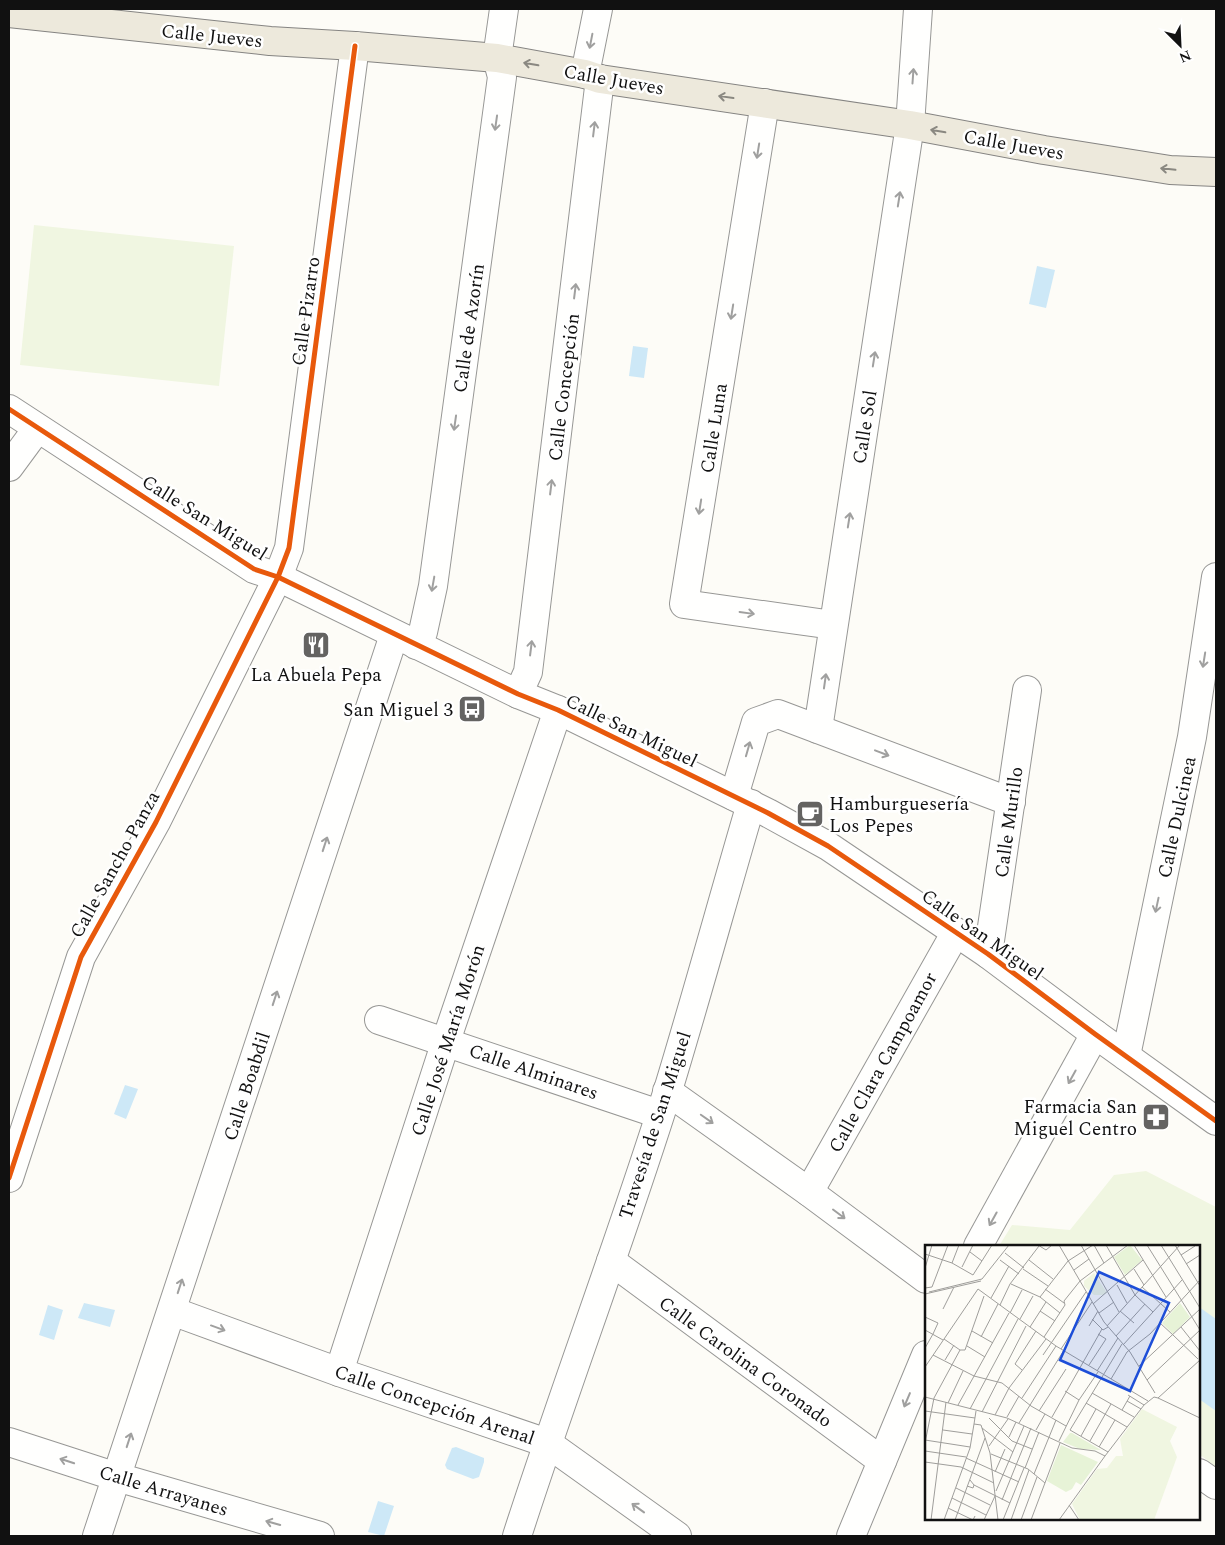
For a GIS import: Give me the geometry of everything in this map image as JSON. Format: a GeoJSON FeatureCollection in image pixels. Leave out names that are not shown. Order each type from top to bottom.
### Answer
{"type":"FeatureCollection","features":[{"type":"Feature","properties":{"kind":"main road","name":"Calle Jueves"},"geometry":{"type":"LineString","coordinates":[[9,13],[270,41],[497,58],[593,76],[910,125],[1044,150],[1170,170],[1216,172]]}},
{"type":"Feature","properties":{"kind":"street","name":"Calle de Azorín"},"geometry":{"type":"LineString","coordinates":[[405,640],[422,632],[433,586],[502,77],[497,58],[504,9]]}},
{"type":"Feature","properties":{"kind":"street","name":"Calle Concepción"},"geometry":{"type":"LineString","coordinates":[[518,694],[528,672],[593,76],[598,9]]}},
{"type":"Feature","properties":{"kind":"street","name":"Calle Sol"},"geometry":{"type":"LineString","coordinates":[[818,729],[910,125],[918,9]]}},
{"type":"Feature","properties":{"kind":"street","name":"Calle Pizarro"},"geometry":{"type":"LineString","coordinates":[[278,577],[289,548],[355,46]]}},
{"type":"Feature","properties":{"kind":"street","name":"Calle Luna"},"geometry":{"type":"LineString","coordinates":[[766,103],[684,604],[833,625]]}},
{"type":"Feature","properties":{"kind":"street","name":"Calle San Miguel"},"geometry":{"type":"LineString","coordinates":[[9,409],[254,568],[278,577],[518,694],[558,710],[743,800],[828,846],[988,954],[1216,1121]]}},
{"type":"Feature","properties":{"kind":"street"},"geometry":{"type":"LineString","coordinates":[[9,467],[37,428]]}},
{"type":"Feature","properties":{"kind":"street","name":"Calle Sancho Panza"},"geometry":{"type":"LineString","coordinates":[[9,1178],[81,957],[156,822],[278,577]]}},
{"type":"Feature","properties":{"kind":"street","name":"Calle Dulcinea"},"geometry":{"type":"LineString","coordinates":[[1126,1056],[1192,737],[1216,577]]}},
{"type":"Feature","properties":{"kind":"street","name":"Calle Boabdil"},"geometry":{"type":"LineString","coordinates":[[98,1536],[172,1311],[405,640]]}},
{"type":"Feature","properties":{"kind":"street","name":"Calle Murillo"},"geometry":{"type":"LineString","coordinates":[[988,954],[1027,690]]}},
{"type":"Feature","properties":{"kind":"street","name":"Calle José María Morón"},"geometry":{"type":"LineString","coordinates":[[339,1372],[446,1041],[558,710]]}},
{"type":"Feature","properties":{"kind":"street"},"geometry":{"type":"LineString","coordinates":[[743,800],[756,722],[778,714],[1011,802]]}},
{"type":"Feature","properties":{"kind":"street","name":"Travesía de San Miguel"},"geometry":{"type":"LineString","coordinates":[[517,1536],[663,1103],[743,800]]}},
{"type":"Feature","properties":{"kind":"street","name":"Calle Clara Campoamor"},"geometry":{"type":"LineString","coordinates":[[809,1192],[956,932]]}},
{"type":"Feature","properties":{"kind":"street","name":"Calle Alminares"},"geometry":{"type":"LineString","coordinates":[[379,1020],[663,1103],[809,1192],[925,1278]]}},
{"type":"Feature","properties":{"kind":"street"},"geometry":{"type":"LineString","coordinates":[[979,1245],[1095,1034]]}},
{"type":"Feature","properties":{"kind":"street","name":"Calle Carolina Coronado"},"geometry":{"type":"LineString","coordinates":[[611,1261],[882,1461]]}},
{"type":"Feature","properties":{"kind":"street","name":"Calle Concepción Arenal"},"geometry":{"type":"LineString","coordinates":[[172,1311],[339,1372],[547,1443],[677,1536]]}},
{"type":"Feature","properties":{"kind":"street"},"geometry":{"type":"LineString","coordinates":[[851,1536],[925,1357]]}},
{"type":"Feature","properties":{"kind":"street","name":"Calle Arrayanes"},"geometry":{"type":"LineString","coordinates":[[9,1442],[117,1477],[320,1536]]}},
{"type":"Feature","properties":{"kind":"street"},"geometry":{"type":"LineString","coordinates":[[1200,1473],[1216,1485]]}},
{"type":"Feature","properties":{"kind":"green space"},"geometry":{"type":"Polygon","coordinates":[[[34,225],[234,246],[219,386],[20,365],[34,225]]]}},
{"type":"Feature","properties":{"kind":"green space"},"geometry":{"type":"Polygon","coordinates":[[[1146,1171],[1216,1207],[1216,1467],[1200,1455],[1200,1245],[1000,1245],[1012,1225],[1070,1230],[1114,1175],[1146,1171]]]}},
{"type":"Feature","properties":{"kind":"water"},"geometry":{"type":"Polygon","coordinates":[[[1037,266],[1055,270],[1046,308],[1029,304],[1037,266]]]}},
{"type":"Feature","properties":{"kind":"water"},"geometry":{"type":"Polygon","coordinates":[[[633,346],[648,348],[644,378],[629,376],[633,346]]]}},
{"type":"Feature","properties":{"kind":"water"},"geometry":{"type":"Polygon","coordinates":[[[125,1085],[138,1089],[126,1119],[114,1114],[125,1085]]]}},
{"type":"Feature","properties":{"kind":"water"},"geometry":{"type":"Polygon","coordinates":[[[84,1303],[115,1310],[110,1327],[78,1318],[84,1303]]]}},
{"type":"Feature","properties":{"kind":"water"},"geometry":{"type":"Polygon","coordinates":[[[48,1305],[63,1310],[54,1340],[39,1335],[48,1305]]]}},
{"type":"Feature","properties":{"kind":"water"},"geometry":{"type":"Polygon","coordinates":[[[1200,1308],[1216,1319],[1216,1411],[1200,1400],[1200,1308]]]}},
{"type":"Feature","properties":{"kind":"water"},"geometry":{"type":"Polygon","coordinates":[[[456,1447],[484,1458],[479,1477],[473,1479],[447,1469],[445,1465],[452,1448],[456,1447]]]}},
{"type":"Feature","properties":{"kind":"water"},"geometry":{"type":"Polygon","coordinates":[[[378,1501],[394,1506],[384,1536],[368,1532],[378,1501]]]}},
{"type":"Feature","properties":{"kind":"cycle path"},"geometry":{"type":"LineString","coordinates":[[9,1178],[81,957],[156,822],[278,577],[289,548],[355,46]]}},
{"type":"Feature","properties":{"kind":"cycle path"},"geometry":{"type":"LineString","coordinates":[[9,409],[254,569],[278,577],[518,694],[558,710],[768,813],[828,846],[988,954],[1216,1121]]}},
{"type":"Feature","properties":{"kind":"place","name":"La Abuela Pepa"},"geometry":{"type":"Point","coordinates":[316,645]}},
{"type":"Feature","properties":{"kind":"place","name":"San Miguel 3"},"geometry":{"type":"Point","coordinates":[472,709]}},
{"type":"Feature","properties":{"kind":"place","name":"Hamburguesería Los Pepes"},"geometry":{"type":"Point","coordinates":[810,814]}},
{"type":"Feature","properties":{"kind":"place","name":"Farmacia San Miguel Centro"},"geometry":{"type":"Point","coordinates":[1156,1117]}}]}
